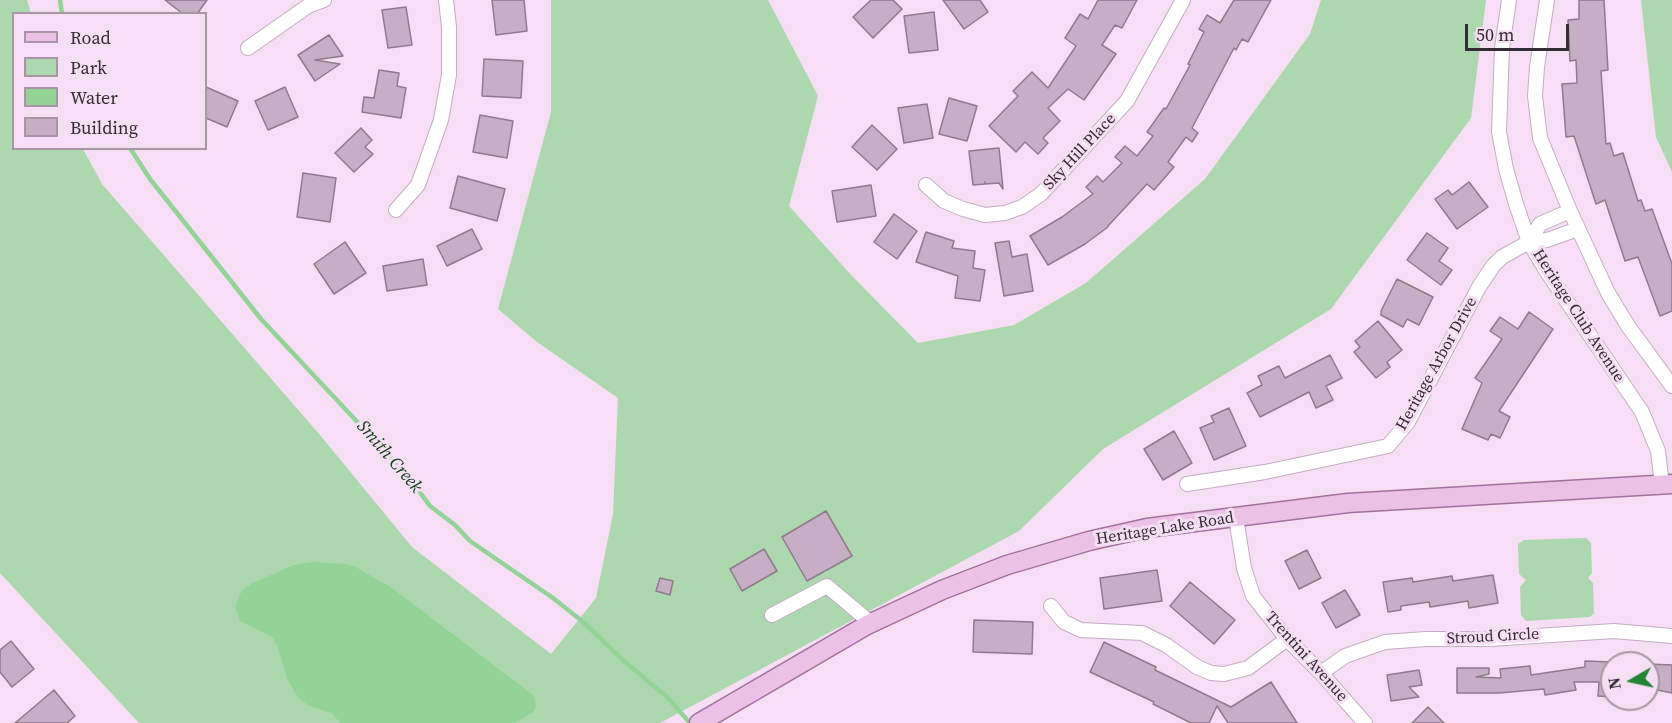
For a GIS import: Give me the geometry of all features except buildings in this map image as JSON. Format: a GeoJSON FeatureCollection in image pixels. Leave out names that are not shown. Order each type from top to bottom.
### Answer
{"type":"FeatureCollection","features":[{"type":"Feature","properties":{"kind":"main road","name":"Heritage Lake Road"},"geometry":{"type":"LineString","coordinates":[[699,723],[871,623],[942,590],[1007,565],[1089,540],[1147,528],[1348,503],[1667,484]]}},
{"type":"Feature","properties":{"kind":"street"},"geometry":{"type":"LineString","coordinates":[[248,48],[308,6],[324,0]]}},
{"type":"Feature","properties":{"kind":"street"},"geometry":{"type":"LineString","coordinates":[[396,210],[418,185],[441,120],[449,75],[449,27],[446,0]]}},
{"type":"Feature","properties":{"kind":"street","name":"Sky Hill Place"},"geometry":{"type":"LineString","coordinates":[[926,185],[944,201],[985,215],[1005,213],[1022,207],[1041,194],[1127,101],[1153,58],[1183,0]]}},
{"type":"Feature","properties":{"kind":"street","name":"Heritage Club Avenue"},"geometry":{"type":"LineString","coordinates":[[1509,0],[1502,48],[1499,132],[1506,170],[1529,242],[1642,412],[1658,451],[1667,484]]}},
{"type":"Feature","properties":{"kind":"street"},"geometry":{"type":"LineString","coordinates":[[1547,0],[1535,96],[1540,138],[1570,211],[1608,293],[1628,326],[1672,386]]}},
{"type":"Feature","properties":{"kind":"street"},"geometry":{"type":"LineString","coordinates":[[1529,242],[1540,224],[1570,211]]}},
{"type":"Feature","properties":{"kind":"street"},"geometry":{"type":"LineString","coordinates":[[1529,242],[1547,240],[1578,229]]}},
{"type":"Feature","properties":{"kind":"street","name":"Heritage Arbor Drive"},"geometry":{"type":"LineString","coordinates":[[1187,483],[1265,472],[1388,446],[1408,422],[1479,286],[1502,257],[1529,242]]}},
{"type":"Feature","properties":{"kind":"street","name":"Trentini Avenue"},"geometry":{"type":"LineString","coordinates":[[1236,518],[1245,568],[1253,596],[1287,639],[1365,723]]}},
{"type":"Feature","properties":{"kind":"street"},"geometry":{"type":"LineString","coordinates":[[772,615],[827,586],[871,623]]}},
{"type":"Feature","properties":{"kind":"street"},"geometry":{"type":"LineString","coordinates":[[1051,606],[1064,621],[1081,630],[1142,633],[1166,645],[1197,667],[1211,673],[1224,674],[1248,668],[1287,639]]}},
{"type":"Feature","properties":{"kind":"street","name":"Stroud Circle"},"geometry":{"type":"LineString","coordinates":[[1321,673],[1345,656],[1385,642],[1426,639],[1489,639],[1614,631],[1672,636]]}},
{"type":"Feature","properties":{"kind":"green space"},"geometry":{"type":"Polygon","coordinates":[[[0,0],[27,0],[31,12],[12,12],[12,150],[84,150],[102,184],[320,435],[412,547],[551,654],[596,598],[613,514],[618,398],[537,342],[498,309],[551,112],[551,0],[768,0],[818,96],[789,206],[853,277],[918,343],[1014,325],[1086,283],[1205,179],[1310,34],[1321,0],[1486,0],[1471,118],[1331,309],[1103,449],[1019,531],[660,723],[139,723],[0,573],[0,0]]]}},
{"type":"Feature","properties":{"kind":"green space"},"geometry":{"type":"Polygon","coordinates":[[[1641,0],[1672,0],[1672,172],[1656,137],[1641,0]]]}},
{"type":"Feature","properties":{"kind":"green space"},"geometry":{"type":"Polygon","coordinates":[[[1586,538],[1591,543],[1592,573],[1588,578],[1593,583],[1594,613],[1590,617],[1526,621],[1521,615],[1520,587],[1526,580],[1519,574],[1518,544],[1524,540],[1586,538]]]}},
{"type":"Feature","properties":{"kind":"water"},"geometry":{"type":"Polygon","coordinates":[[[314,562],[356,567],[392,588],[533,695],[536,707],[533,712],[515,723],[341,723],[331,713],[308,705],[298,698],[287,678],[277,645],[272,637],[240,621],[235,607],[242,590],[251,584],[293,565],[314,562]]]}},
{"type":"Feature","properties":{"kind":"waterway","name":"Smith Creek"},"geometry":{"type":"LineString","coordinates":[[60,0],[62,12]]}},
{"type":"Feature","properties":{"kind":"waterway","name":"Smith Creek"},"geometry":{"type":"LineString","coordinates":[[131,150],[150,179],[261,319],[407,475],[430,506],[455,525],[470,541],[553,598],[582,621],[625,662],[667,697],[690,723]]}}]}
